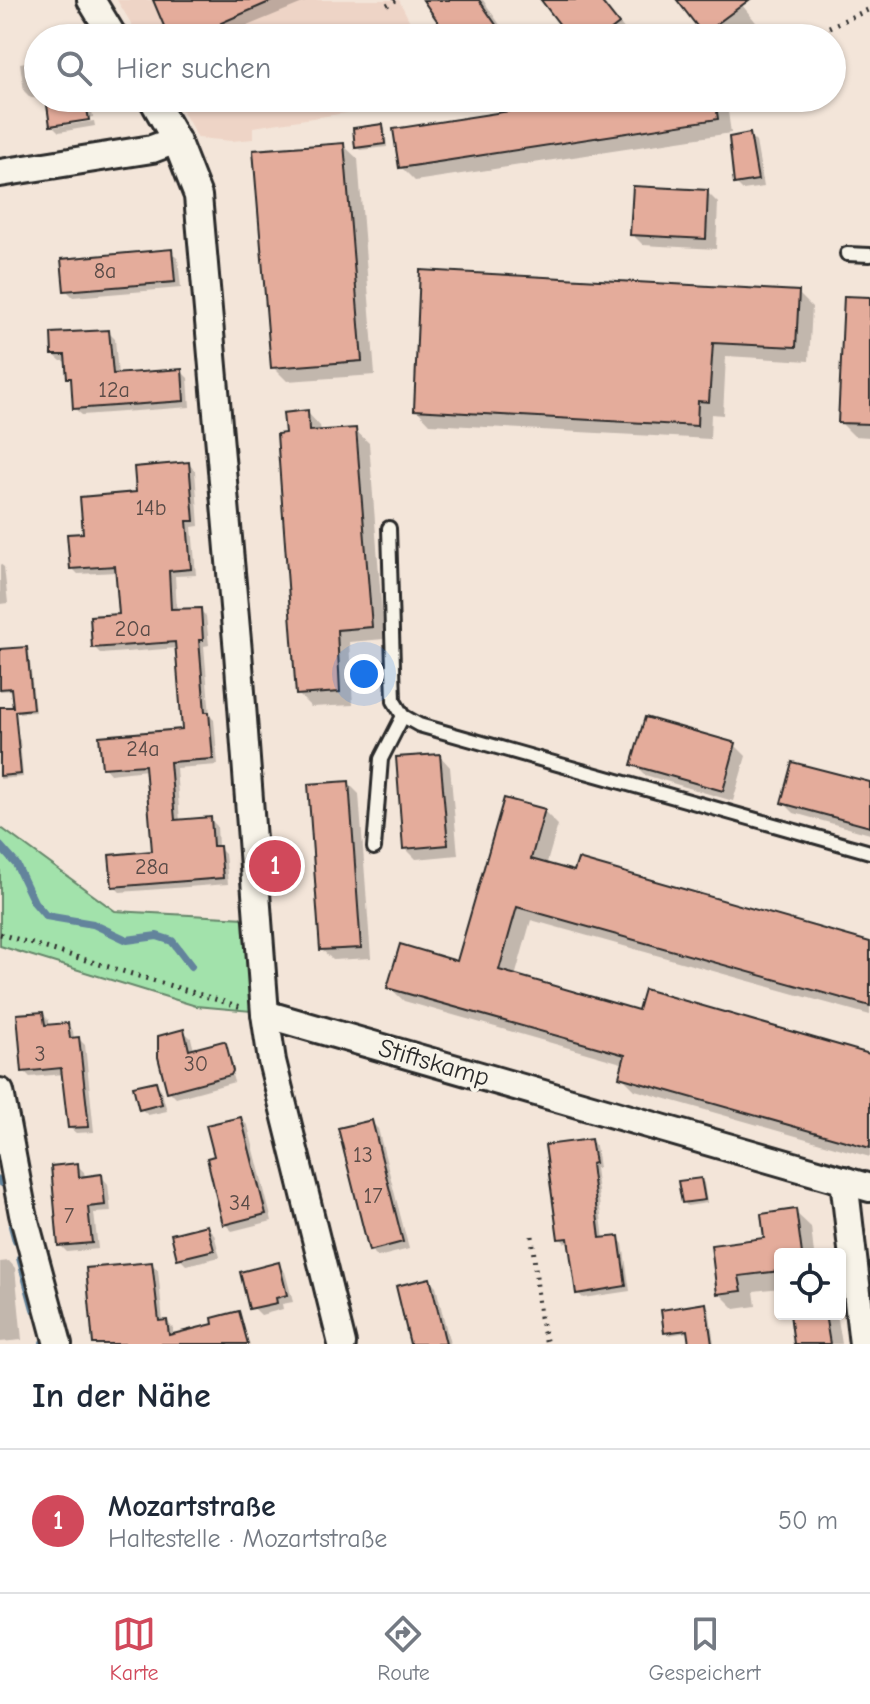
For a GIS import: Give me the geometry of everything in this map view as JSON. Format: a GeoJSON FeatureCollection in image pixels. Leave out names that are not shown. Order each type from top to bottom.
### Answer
{"type":"FeatureCollection","features":[{"type":"Feature","properties":{"kind":"street"},"geometry":{"type":"LineString","coordinates":[[91,0],[106,24]]}},
{"type":"Feature","properties":{"kind":"street"},"geometry":{"type":"LineString","coordinates":[[160,112],[176,140],[198,196],[203,235],[265,1014],[272,1061],[342,1344]]}},
{"type":"Feature","properties":{"kind":"street"},"geometry":{"type":"LineString","coordinates":[[0,173],[152,149],[176,140]]}},
{"type":"Feature","properties":{"kind":"street","name":"Stiftskamp"},"geometry":{"type":"LineString","coordinates":[[265,1014],[870,1188]]}},
{"type":"Feature","properties":{"kind":"street"},"geometry":{"type":"LineString","coordinates":[[0,1092],[23,1214],[58,1344]]}},
{"type":"Feature","properties":{"kind":"street"},"geometry":{"type":"LineString","coordinates":[[844,1180],[863,1344]]}},
{"type":"Feature","properties":{"kind":"lane"},"geometry":{"type":"LineString","coordinates":[[847,254],[870,255]]}},
{"type":"Feature","properties":{"kind":"lane"},"geometry":{"type":"LineString","coordinates":[[389,528],[394,701],[403,716],[419,725],[870,852]]}},
{"type":"Feature","properties":{"kind":"lane"},"geometry":{"type":"LineString","coordinates":[[374,848],[381,759],[403,716]]}},
{"type":"Feature","properties":{"kind":"path"},"geometry":{"type":"LineString","coordinates":[[387,5],[396,0]]}},
{"type":"Feature","properties":{"kind":"path"},"geometry":{"type":"LineString","coordinates":[[836,24],[870,9]]}},
{"type":"Feature","properties":{"kind":"path"},"geometry":{"type":"LineString","coordinates":[[0,934],[265,1014]]}},
{"type":"Feature","properties":{"kind":"path"},"geometry":{"type":"LineString","coordinates":[[532,1236],[540,1317],[547,1344]]}},
{"type":"Feature","properties":{"kind":"shaded area"},"geometry":{"type":"Polygon","coordinates":[[[117,0],[399,0],[411,24],[132,24],[117,0]]]}},
{"type":"Feature","properties":{"kind":"shaded area"},"geometry":{"type":"Polygon","coordinates":[[[183,112],[352,112],[253,127],[253,139],[198,138],[183,112]]]}},
{"type":"Feature","properties":{"kind":"green space"},"geometry":{"type":"Polygon","coordinates":[[[0,827],[115,911],[245,918],[251,1011],[196,1006],[0,946],[0,827]]]}},
{"type":"Feature","properties":{"kind":"building"},"geometry":{"type":"Polygon","coordinates":[[[153,0],[274,0],[221,24],[163,24],[153,0]]]}},
{"type":"Feature","properties":{"kind":"building"},"geometry":{"type":"Polygon","coordinates":[[[423,0],[479,0],[495,24],[439,24],[423,0]]]}},
{"type":"Feature","properties":{"kind":"building"},"geometry":{"type":"Polygon","coordinates":[[[541,0],[600,0],[619,24],[559,24],[541,0]]]}},
{"type":"Feature","properties":{"kind":"building"},"geometry":{"type":"Polygon","coordinates":[[[677,0],[749,0],[717,24],[695,24],[677,0]]]}},
{"type":"Feature","properties":{"kind":"building"},"geometry":{"type":"Polygon","coordinates":[[[48,112],[88,112],[89,120],[50,126],[48,112]]]}},
{"type":"Feature","properties":{"kind":"building"},"geometry":{"type":"Polygon","coordinates":[[[503,112],[717,112],[718,119],[399,168],[393,129],[503,112]]]}},
{"type":"Feature","properties":{"kind":"building"},"geometry":{"type":"Polygon","coordinates":[[[383,124],[385,144],[355,148],[353,128],[383,124]]]}},
{"type":"Feature","properties":{"kind":"building"},"geometry":{"type":"Polygon","coordinates":[[[750,133],[758,180],[734,184],[729,137],[750,133]]]}},
{"type":"Feature","properties":{"kind":"building"},"geometry":{"type":"Polygon","coordinates":[[[344,143],[362,361],[271,368],[253,150],[344,143]]]}},
{"type":"Feature","properties":{"kind":"building"},"geometry":{"type":"Polygon","coordinates":[[[633,186],[708,190],[706,239],[630,235],[633,186]]]}},
{"type":"Feature","properties":{"kind":"building"},"geometry":{"type":"Polygon","coordinates":[[[172,249],[175,282],[64,291],[61,259],[172,249]]]}},
{"type":"Feature","properties":{"kind":"building"},"geometry":{"type":"Polygon","coordinates":[[[420,270],[799,291],[796,347],[713,343],[709,402],[698,401],[697,426],[414,410],[420,270]]]}},
{"type":"Feature","properties":{"kind":"building"},"geometry":{"type":"Polygon","coordinates":[[[844,296],[870,297],[870,424],[838,423],[844,296]]]}},
{"type":"Feature","properties":{"kind":"building"},"geometry":{"type":"Polygon","coordinates":[[[109,330],[113,374],[182,369],[184,401],[73,409],[71,378],[67,378],[65,355],[52,355],[51,333],[109,330]]]}},
{"type":"Feature","properties":{"kind":"building"},"geometry":{"type":"Polygon","coordinates":[[[308,410],[309,431],[356,428],[372,627],[337,630],[340,692],[296,695],[277,434],[285,433],[283,413],[308,410]]]}},
{"type":"Feature","properties":{"kind":"building"},"geometry":{"type":"Polygon","coordinates":[[[189,462],[194,521],[187,521],[191,569],[169,571],[171,609],[201,608],[203,640],[199,640],[205,712],[209,712],[213,759],[170,762],[175,820],[211,817],[213,846],[220,846],[223,878],[112,887],[109,855],[152,851],[145,765],[102,768],[99,736],[182,729],[175,642],[92,648],[90,616],[119,614],[115,566],[70,569],[67,534],[83,533],[80,497],[136,492],[134,467],[189,462]]]}},
{"type":"Feature","properties":{"kind":"building"},"geometry":{"type":"Polygon","coordinates":[[[27,647],[33,709],[15,711],[21,774],[0,776],[0,707],[13,707],[11,688],[0,689],[0,649],[27,647]]]}},
{"type":"Feature","properties":{"kind":"building"},"geometry":{"type":"Polygon","coordinates":[[[645,717],[736,743],[723,791],[631,765],[645,717]]]}},
{"type":"Feature","properties":{"kind":"building"},"geometry":{"type":"Polygon","coordinates":[[[440,754],[448,845],[403,849],[396,757],[440,754]]]}},
{"type":"Feature","properties":{"kind":"building"},"geometry":{"type":"Polygon","coordinates":[[[792,762],[870,782],[870,827],[781,803],[792,762]]]}},
{"type":"Feature","properties":{"kind":"building"},"geometry":{"type":"Polygon","coordinates":[[[349,781],[361,948],[320,950],[308,784],[349,781]]]}},
{"type":"Feature","properties":{"kind":"building"},"geometry":{"type":"Polygon","coordinates":[[[504,798],[545,809],[531,859],[574,871],[578,859],[870,942],[870,1006],[517,907],[499,970],[638,1010],[644,989],[870,1054],[870,1148],[619,1077],[625,1055],[387,988],[400,944],[457,961],[504,798]]]}},
{"type":"Feature","properties":{"kind":"building"},"geometry":{"type":"Polygon","coordinates":[[[43,1012],[45,1025],[68,1023],[70,1038],[79,1037],[89,1127],[68,1128],[61,1068],[22,1072],[17,1014],[43,1012]]]}},
{"type":"Feature","properties":{"kind":"building"},"geometry":{"type":"Polygon","coordinates":[[[184,1029],[189,1050],[223,1041],[226,1043],[233,1071],[231,1075],[167,1092],[158,1057],[158,1036],[184,1029]]]}},
{"type":"Feature","properties":{"kind":"building"},"geometry":{"type":"Polygon","coordinates":[[[156,1081],[162,1104],[139,1110],[133,1086],[156,1081]]]}},
{"type":"Feature","properties":{"kind":"building"},"geometry":{"type":"Polygon","coordinates":[[[241,1117],[266,1214],[223,1225],[207,1158],[214,1156],[206,1125],[241,1117]]]}},
{"type":"Feature","properties":{"kind":"building"},"geometry":{"type":"Polygon","coordinates":[[[372,1120],[403,1242],[369,1251],[338,1128],[372,1120]]]}},
{"type":"Feature","properties":{"kind":"building"},"geometry":{"type":"Polygon","coordinates":[[[591,1139],[600,1238],[619,1236],[626,1286],[576,1294],[568,1238],[558,1239],[545,1145],[591,1139]]]}},
{"type":"Feature","properties":{"kind":"building"},"geometry":{"type":"Polygon","coordinates":[[[78,1163],[79,1177],[102,1174],[105,1205],[88,1207],[92,1243],[58,1246],[51,1166],[78,1163]]]}},
{"type":"Feature","properties":{"kind":"building"},"geometry":{"type":"Polygon","coordinates":[[[701,1178],[705,1200],[682,1203],[678,1181],[701,1178]]]}},
{"type":"Feature","properties":{"kind":"building"},"geometry":{"type":"Polygon","coordinates":[[[796,1209],[801,1248],[774,1248],[774,1272],[739,1276],[742,1291],[717,1294],[711,1245],[764,1238],[761,1214],[796,1209]]]}},
{"type":"Feature","properties":{"kind":"building"},"geometry":{"type":"Polygon","coordinates":[[[207,1225],[214,1250],[177,1259],[171,1234],[207,1225]]]}},
{"type":"Feature","properties":{"kind":"building"},"geometry":{"type":"Polygon","coordinates":[[[152,1262],[159,1321],[167,1320],[169,1335],[213,1324],[212,1318],[239,1311],[248,1344],[93,1344],[86,1268],[152,1262]]]}},
{"type":"Feature","properties":{"kind":"building"},"geometry":{"type":"Polygon","coordinates":[[[279,1262],[287,1295],[276,1298],[277,1303],[249,1309],[240,1272],[279,1262]]]}},
{"type":"Feature","properties":{"kind":"building"},"geometry":{"type":"Polygon","coordinates":[[[430,1278],[446,1344],[410,1344],[396,1286],[430,1278]]]}},
{"type":"Feature","properties":{"kind":"building"},"geometry":{"type":"Polygon","coordinates":[[[706,1303],[712,1344],[689,1344],[687,1330],[664,1333],[661,1310],[706,1303]]]}},
{"type":"Feature","properties":{"kind":"building"},"geometry":{"type":"Polygon","coordinates":[[[791,1320],[826,1320],[830,1344],[794,1344],[791,1320]]]}},
{"type":"Feature","properties":{"kind":"waterway"},"geometry":{"type":"LineString","coordinates":[[0,846],[16,864],[34,902],[46,916],[93,924],[127,940],[157,936],[172,941],[191,966]]}},
{"type":"Feature","properties":{"kind":"waterway"},"geometry":{"type":"LineString","coordinates":[[12,1226],[16,1241]]}},
{"type":"Feature","properties":{"kind":"waterway"},"geometry":{"type":"LineString","coordinates":[[20,1258],[34,1309]]}},
{"type":"Feature","properties":{"kind":"place","name":"Mozartstraße"},"geometry":{"type":"Point","coordinates":[275,866]}}]}
